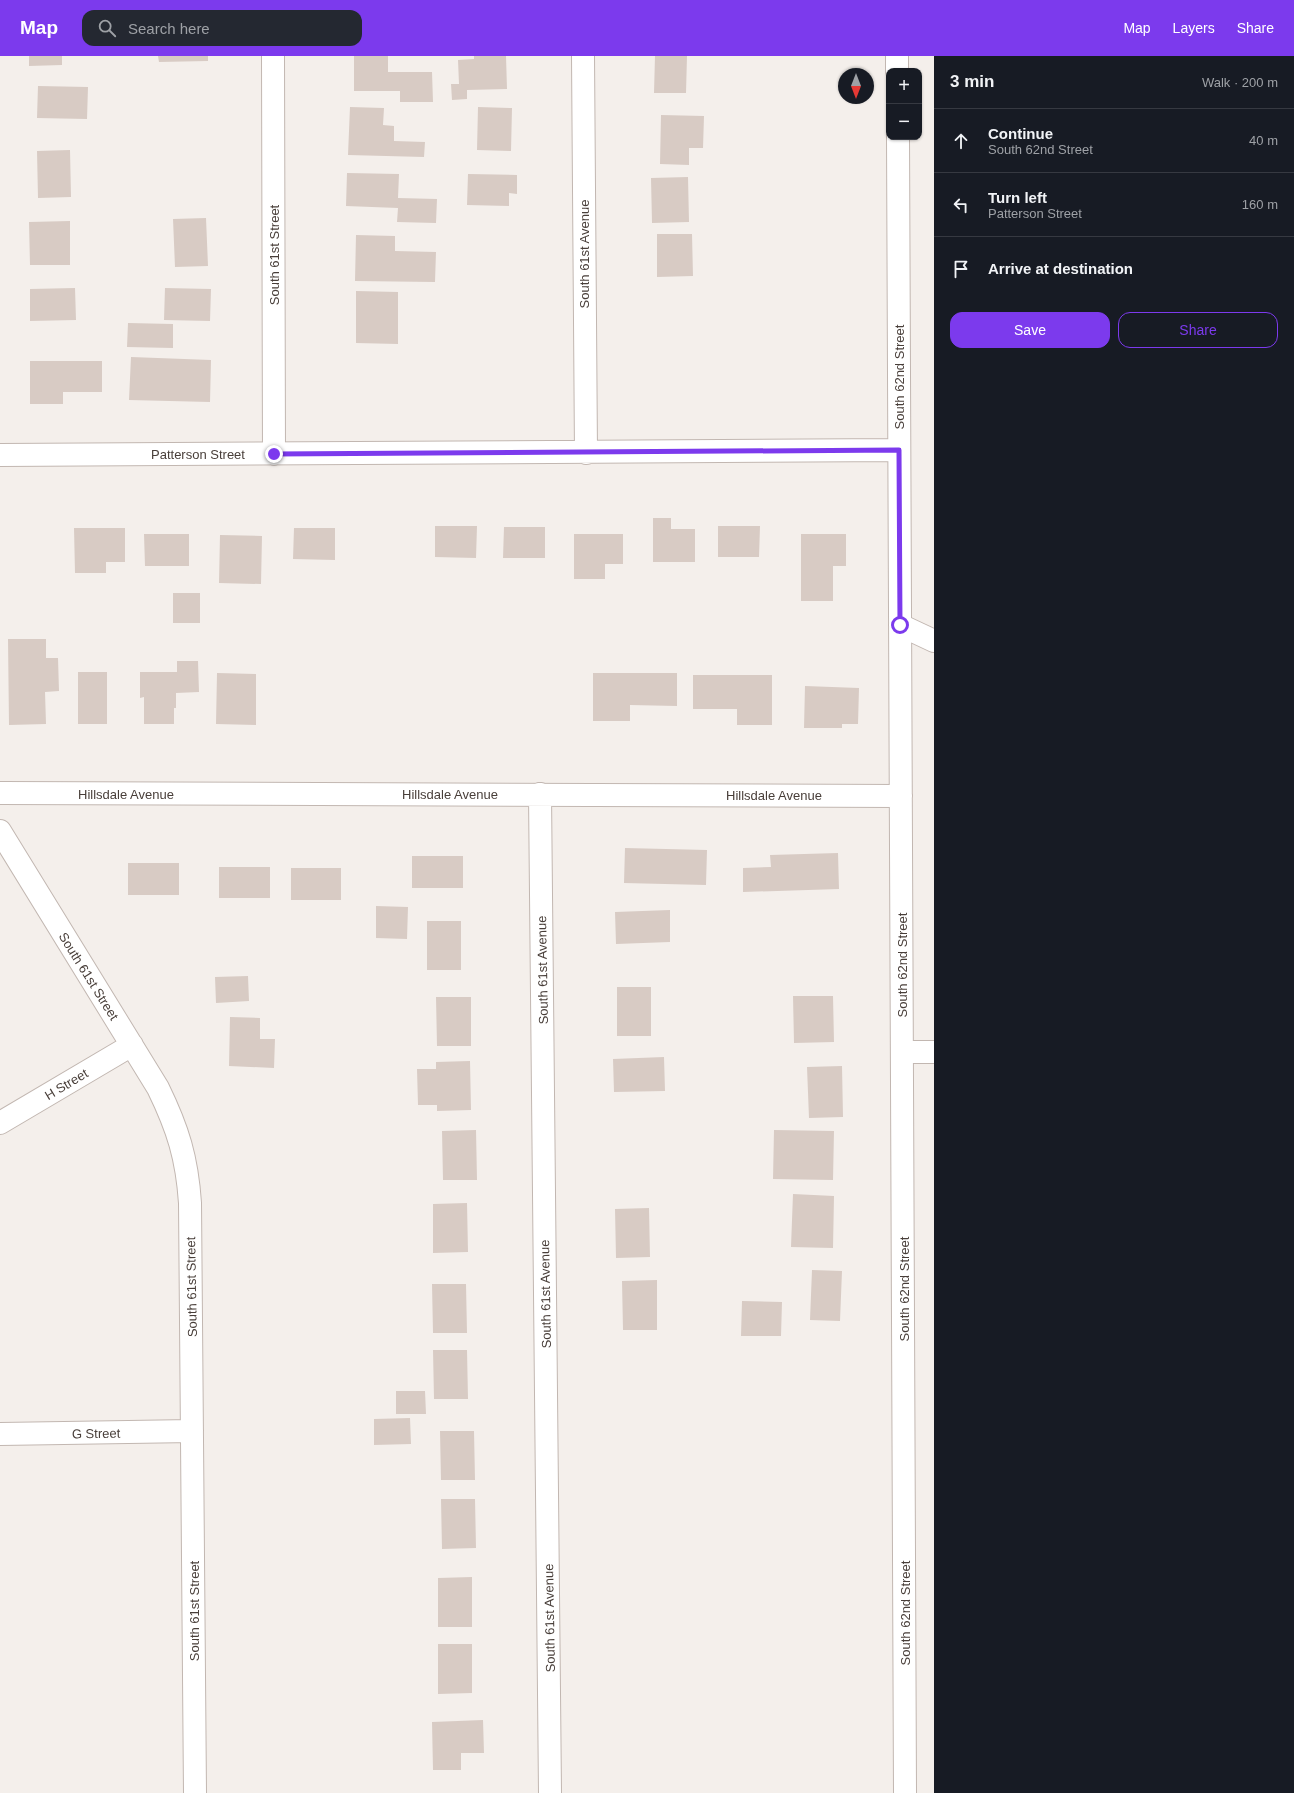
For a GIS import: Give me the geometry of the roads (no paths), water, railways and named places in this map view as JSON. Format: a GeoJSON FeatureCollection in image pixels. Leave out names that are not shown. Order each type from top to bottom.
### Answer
{"type":"FeatureCollection","features":[{"type":"Feature","properties":{"kind":"street","name":"South 61st Street"},"geometry":{"type":"LineString","coordinates":[[273,56],[274,454]]}},
{"type":"Feature","properties":{"kind":"street","name":"South 61st Avenue"},"geometry":{"type":"LineString","coordinates":[[583,56],[586,453]]}},
{"type":"Feature","properties":{"kind":"street"},"geometry":{"type":"LineString","coordinates":[[897,56],[898,68]]}},
{"type":"Feature","properties":{"kind":"street","name":"South 62nd Street"},"geometry":{"type":"LineString","coordinates":[[898,140],[906,1793]]}},
{"type":"Feature","properties":{"kind":"street","name":"Patterson Street"},"geometry":{"type":"LineString","coordinates":[[0,455],[586,453],[899,450]]}},
{"type":"Feature","properties":{"kind":"street"},"geometry":{"type":"LineString","coordinates":[[900,625],[934,641]]}},
{"type":"Feature","properties":{"kind":"street","name":"Hillsdale Avenue"},"geometry":{"type":"LineString","coordinates":[[0,793],[901,796]]}},
{"type":"Feature","properties":{"kind":"street","name":"South 61st Avenue"},"geometry":{"type":"LineString","coordinates":[[540,794],[550,1793]]}},
{"type":"Feature","properties":{"kind":"street","name":"South 61st Street"},"geometry":{"type":"LineString","coordinates":[[0,831],[158,1088],[172,1115],[182,1145],[188,1172],[190,1203],[196,1793]]}},
{"type":"Feature","properties":{"kind":"street","name":"H Street"},"geometry":{"type":"LineString","coordinates":[[0,1123],[132,1044]]}},
{"type":"Feature","properties":{"kind":"street"},"geometry":{"type":"LineString","coordinates":[[903,1052],[934,1052]]}},
{"type":"Feature","properties":{"kind":"street","name":"G Street"},"geometry":{"type":"LineString","coordinates":[[0,1434],[192,1431]]}}]}
